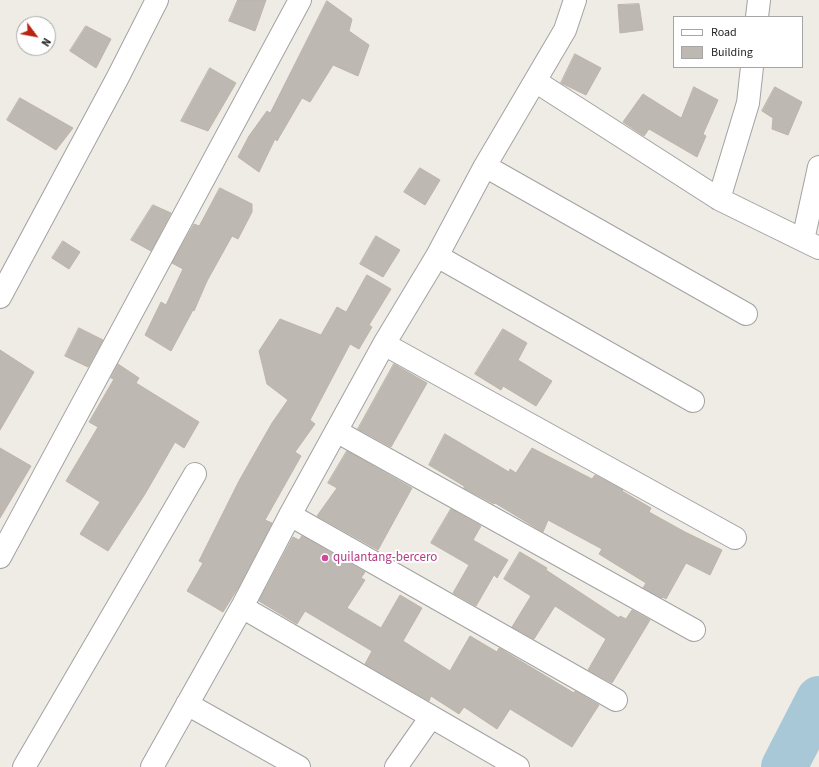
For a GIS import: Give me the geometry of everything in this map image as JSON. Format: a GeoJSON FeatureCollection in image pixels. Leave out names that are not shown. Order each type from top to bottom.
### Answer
{"type":"FeatureCollection","features":[{"type":"Feature","properties":{"kind":"street"},"geometry":{"type":"LineString","coordinates":[[0,296],[118,77],[157,0]]}},
{"type":"Feature","properties":{"kind":"street"},"geometry":{"type":"LineString","coordinates":[[0,557],[300,0]]}},
{"type":"Feature","properties":{"kind":"street"},"geometry":{"type":"LineString","coordinates":[[152,767],[242,606],[384,344],[437,256],[485,166],[565,30],[575,0]]}},
{"type":"Feature","properties":{"kind":"street"},"geometry":{"type":"LineString","coordinates":[[757,16],[759,0]]}},
{"type":"Feature","properties":{"kind":"street"},"geometry":{"type":"LineString","coordinates":[[719,198],[748,103],[752,68]]}},
{"type":"Feature","properties":{"kind":"street"},"geometry":{"type":"LineString","coordinates":[[535,81],[719,198],[811,244],[819,167]]}},
{"type":"Feature","properties":{"kind":"street"},"geometry":{"type":"LineString","coordinates":[[485,166],[746,314]]}},
{"type":"Feature","properties":{"kind":"street"},"geometry":{"type":"LineString","coordinates":[[437,256],[693,401]]}},
{"type":"Feature","properties":{"kind":"street"},"geometry":{"type":"LineString","coordinates":[[384,344],[735,538]]}},
{"type":"Feature","properties":{"kind":"street"},"geometry":{"type":"LineString","coordinates":[[336,431],[694,630]]}},
{"type":"Feature","properties":{"kind":"street"},"geometry":{"type":"LineString","coordinates":[[24,767],[194,474]]}},
{"type":"Feature","properties":{"kind":"street"},"geometry":{"type":"LineString","coordinates":[[290,515],[616,700]]}},
{"type":"Feature","properties":{"kind":"street"},"geometry":{"type":"LineString","coordinates":[[242,606],[518,767]]}},
{"type":"Feature","properties":{"kind":"street"},"geometry":{"type":"LineString","coordinates":[[187,704],[299,767]]}},
{"type":"Feature","properties":{"kind":"street"},"geometry":{"type":"LineString","coordinates":[[396,767],[431,717]]}},
{"type":"Feature","properties":{"kind":"building"},"geometry":{"type":"Polygon","coordinates":[[[238,0],[266,0],[255,31],[229,21],[238,0]]]}},
{"type":"Feature","properties":{"kind":"building"},"geometry":{"type":"Polygon","coordinates":[[[327,1],[352,19],[349,31],[369,45],[358,76],[333,65],[310,102],[302,98],[277,141],[275,139],[259,172],[238,157],[249,136],[267,111],[270,113],[327,1]]]}},
{"type":"Feature","properties":{"kind":"building"},"geometry":{"type":"Polygon","coordinates":[[[639,4],[643,30],[620,33],[618,5],[639,4]]]}},
{"type":"Feature","properties":{"kind":"building"},"geometry":{"type":"Polygon","coordinates":[[[86,26],[111,39],[96,68],[70,51],[86,26]]]}},
{"type":"Feature","properties":{"kind":"building"},"geometry":{"type":"Polygon","coordinates":[[[575,54],[601,68],[586,95],[561,83],[575,54]]]}},
{"type":"Feature","properties":{"kind":"building"},"geometry":{"type":"Polygon","coordinates":[[[210,68],[236,83],[208,131],[181,121],[210,68]]]}},
{"type":"Feature","properties":{"kind":"building"},"geometry":{"type":"Polygon","coordinates":[[[694,87],[718,100],[703,134],[706,136],[697,157],[649,129],[644,136],[623,122],[643,94],[681,118],[694,87]]]}},
{"type":"Feature","properties":{"kind":"building"},"geometry":{"type":"Polygon","coordinates":[[[775,87],[802,102],[788,135],[772,129],[773,118],[762,111],[775,87]]]}},
{"type":"Feature","properties":{"kind":"building"},"geometry":{"type":"Polygon","coordinates":[[[20,98],[73,128],[56,150],[7,120],[20,98]]]}},
{"type":"Feature","properties":{"kind":"building"},"geometry":{"type":"Polygon","coordinates":[[[420,168],[440,180],[425,205],[404,192],[420,168]]]}},
{"type":"Feature","properties":{"kind":"building"},"geometry":{"type":"Polygon","coordinates":[[[220,188],[252,204],[252,212],[238,239],[232,236],[207,281],[194,311],[193,310],[171,351],[145,335],[161,302],[166,305],[183,269],[172,263],[194,224],[199,226],[220,188]]]}},
{"type":"Feature","properties":{"kind":"building"},"geometry":{"type":"Polygon","coordinates":[[[153,205],[171,213],[151,251],[131,240],[153,205]]]}},
{"type":"Feature","properties":{"kind":"building"},"geometry":{"type":"Polygon","coordinates":[[[376,236],[400,250],[383,277],[360,264],[376,236]]]}},
{"type":"Feature","properties":{"kind":"building"},"geometry":{"type":"Polygon","coordinates":[[[63,241],[80,252],[69,269],[52,258],[63,241]]]}},
{"type":"Feature","properties":{"kind":"building"},"geometry":{"type":"Polygon","coordinates":[[[367,275],[391,289],[369,325],[372,327],[359,349],[350,344],[310,420],[315,424],[295,452],[301,456],[265,520],[272,523],[238,588],[223,612],[187,591],[203,563],[199,561],[239,481],[272,423],[288,400],[267,384],[259,351],[280,319],[321,335],[337,307],[346,312],[367,275]]]}},
{"type":"Feature","properties":{"kind":"building"},"geometry":{"type":"Polygon","coordinates":[[[79,328],[103,340],[88,367],[65,356],[79,328]]]}},
{"type":"Feature","properties":{"kind":"building"},"geometry":{"type":"Polygon","coordinates":[[[503,329],[527,343],[518,360],[552,381],[536,406],[503,386],[501,390],[475,374],[503,329]]]}},
{"type":"Feature","properties":{"kind":"building"},"geometry":{"type":"Polygon","coordinates":[[[0,350],[34,372],[0,430],[0,350]]]}},
{"type":"Feature","properties":{"kind":"building"},"geometry":{"type":"Polygon","coordinates":[[[118,364],[139,378],[136,383],[199,422],[184,448],[175,442],[145,494],[108,551],[80,534],[100,502],[66,481],[98,427],[89,422],[114,379],[111,378],[118,364]]]}},
{"type":"Feature","properties":{"kind":"building"},"geometry":{"type":"Polygon","coordinates":[[[394,364],[427,383],[391,447],[358,429],[394,364]]]}},
{"type":"Feature","properties":{"kind":"building"},"geometry":{"type":"Polygon","coordinates":[[[445,434],[509,472],[510,469],[516,473],[532,448],[592,479],[595,475],[623,490],[622,491],[651,508],[649,512],[722,550],[710,575],[686,563],[666,599],[663,597],[662,598],[643,588],[646,583],[599,554],[602,549],[548,520],[543,532],[495,503],[494,504],[464,488],[464,486],[429,465],[445,434]]]}},
{"type":"Feature","properties":{"kind":"building"},"geometry":{"type":"Polygon","coordinates":[[[0,448],[31,466],[0,518],[0,448]]]}},
{"type":"Feature","properties":{"kind":"building"},"geometry":{"type":"Polygon","coordinates":[[[347,451],[412,488],[378,550],[317,516],[337,488],[328,483],[347,451]]]}},
{"type":"Feature","properties":{"kind":"building"},"geometry":{"type":"Polygon","coordinates":[[[451,509],[481,526],[473,540],[508,560],[497,578],[494,575],[476,606],[453,593],[469,565],[431,543],[451,509]]]}},
{"type":"Feature","properties":{"kind":"building"},"geometry":{"type":"Polygon","coordinates":[[[302,536],[365,572],[361,578],[365,580],[347,608],[381,628],[400,595],[422,608],[403,641],[450,671],[470,636],[497,652],[499,648],[574,693],[575,691],[599,705],[572,747],[510,709],[497,729],[464,707],[459,714],[431,696],[429,701],[365,664],[372,651],[305,611],[297,624],[259,601],[293,537],[299,540],[302,536]]]}},
{"type":"Feature","properties":{"kind":"building"},"geometry":{"type":"Polygon","coordinates":[[[520,552],[547,568],[546,570],[619,618],[620,616],[626,619],[632,610],[650,620],[612,683],[588,670],[606,639],[555,606],[534,639],[512,627],[531,596],[504,579],[520,552]]]}},
{"type":"Feature","properties":{"kind":"waterway"},"geometry":{"type":"LineString","coordinates":[[784,767],[819,699]]}},
{"type":"Feature","properties":{"kind":"place","name":"quilantang-bercero"},"geometry":{"type":"Point","coordinates":[325,558]}}]}
